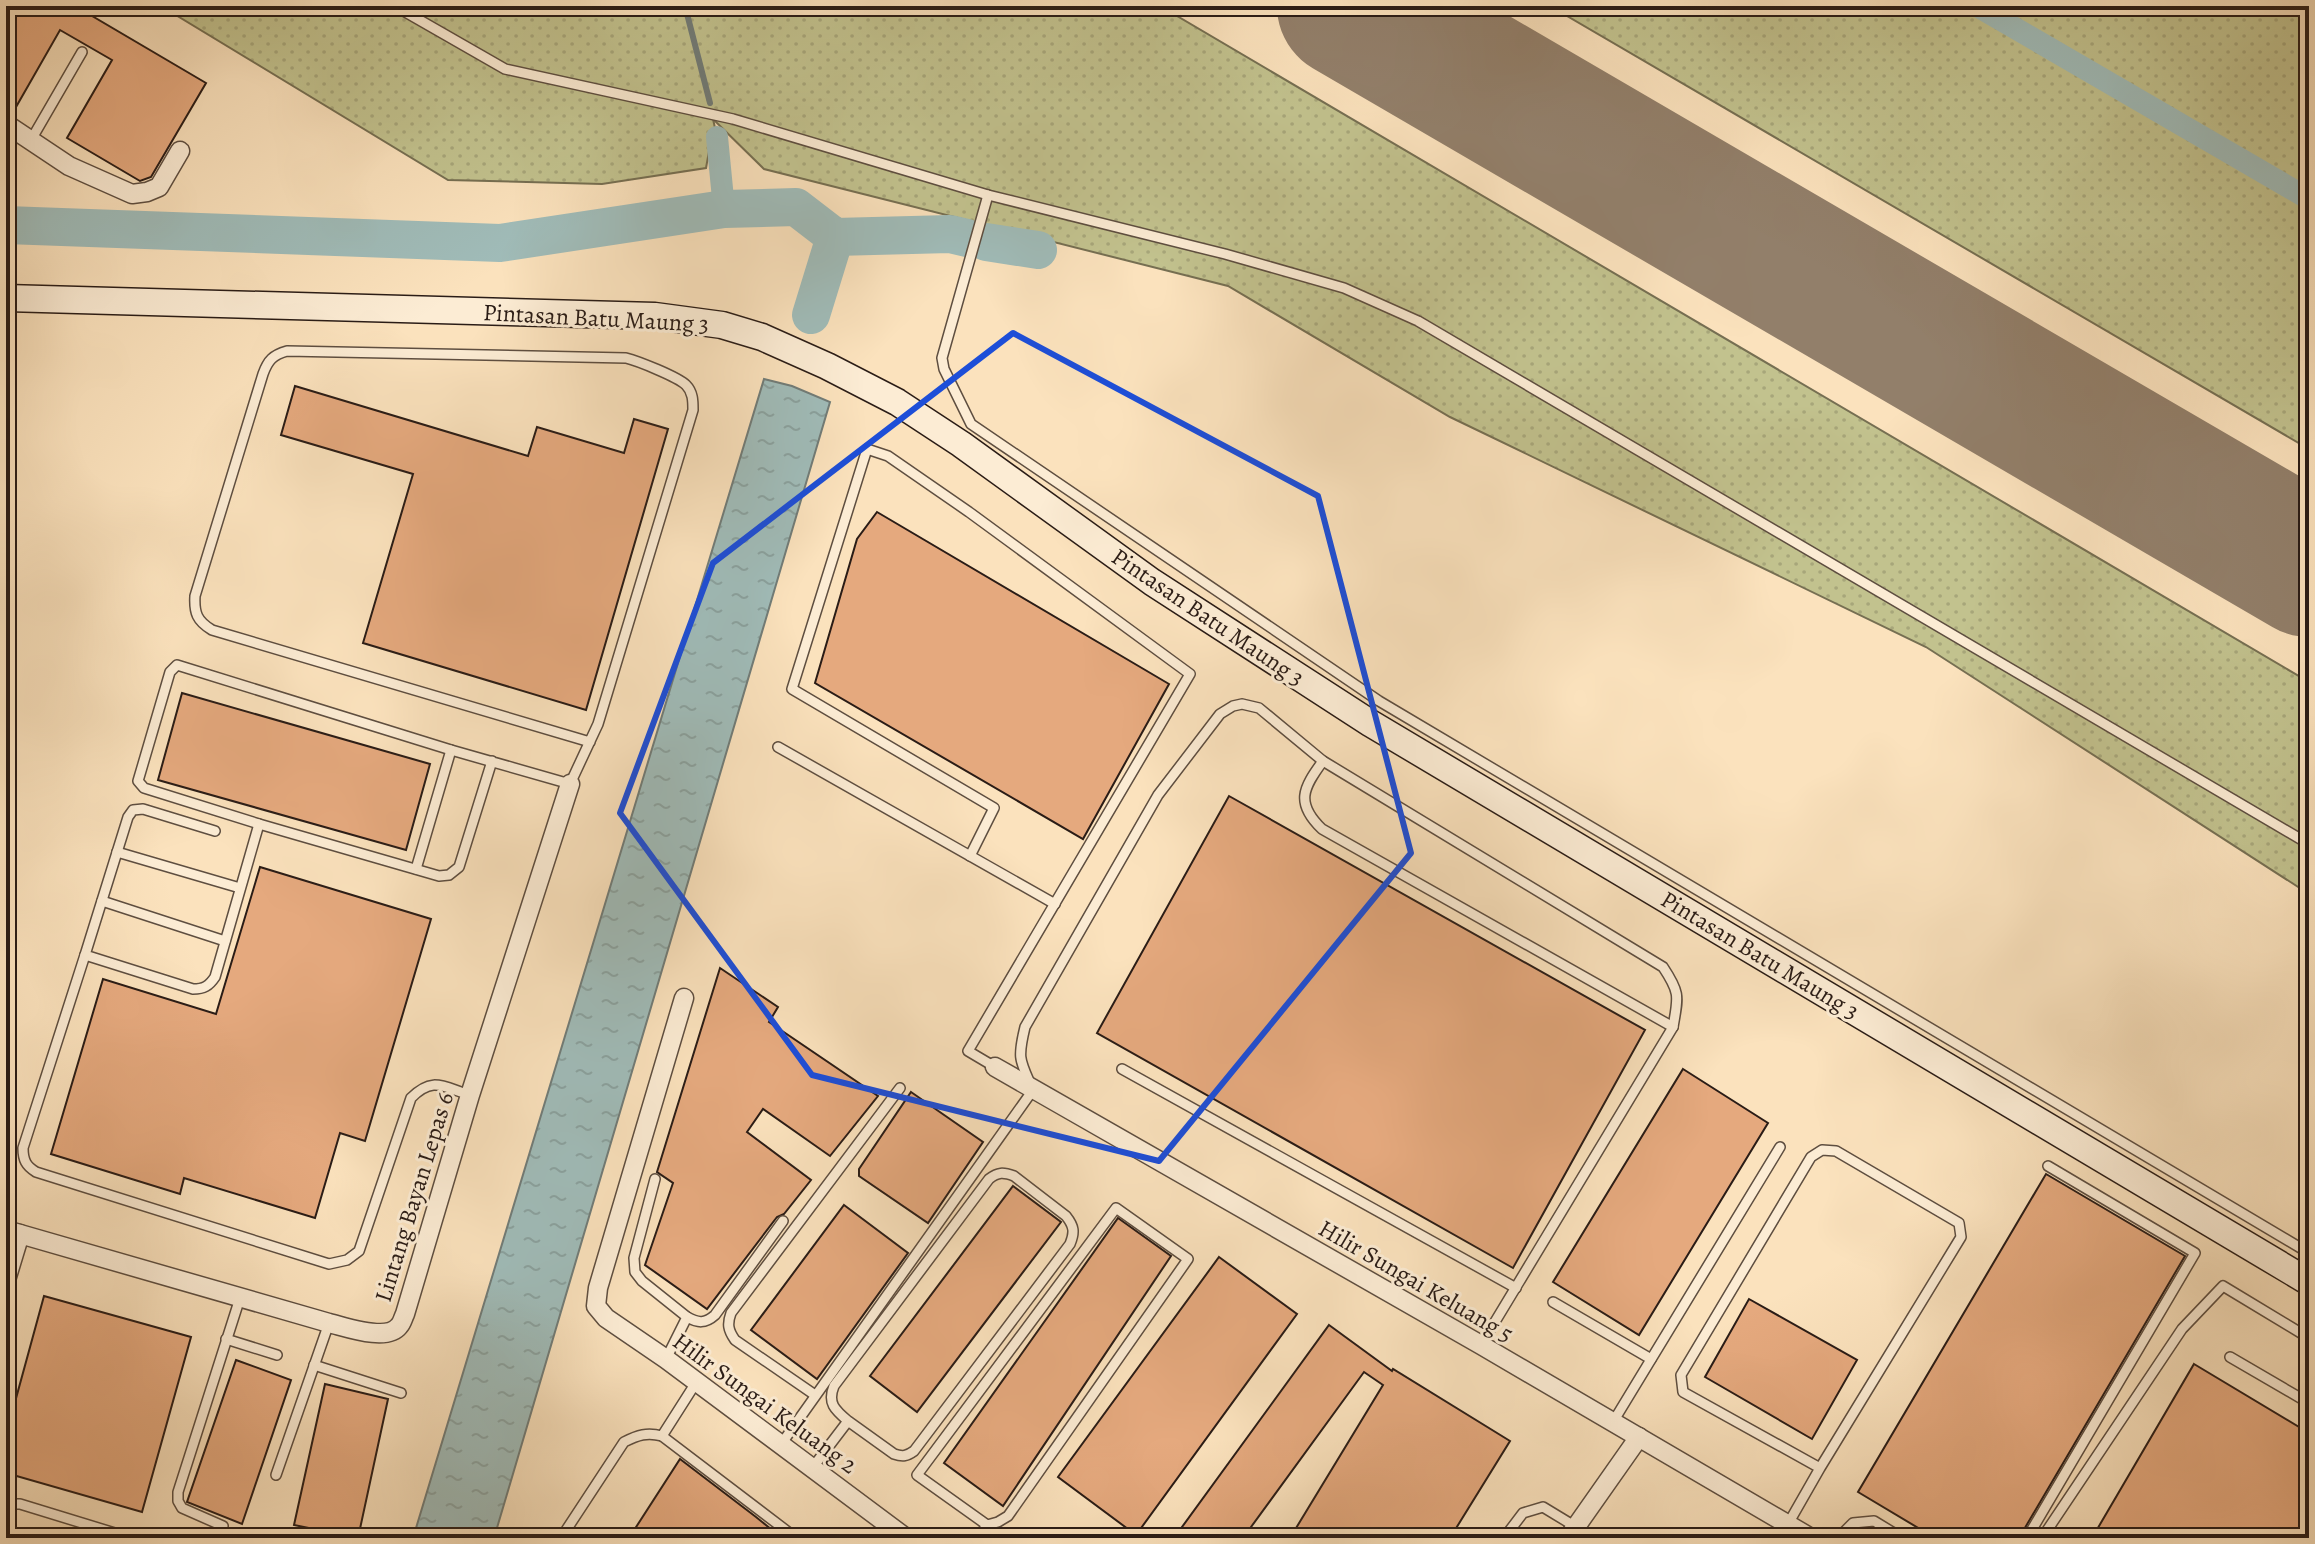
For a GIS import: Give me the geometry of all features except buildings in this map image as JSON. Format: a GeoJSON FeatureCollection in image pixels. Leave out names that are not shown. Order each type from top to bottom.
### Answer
{"type":"FeatureCollection","features":[{"type":"Feature","properties":{"kind":"street"},"geometry":{"type":"LineString","coordinates":[[6,124],[69,166],[132,194],[159,187],[180,151]]}},
{"type":"Feature","properties":{"kind":"street","name":"Pintasan Batu Maung 3"},"geometry":{"type":"LineString","coordinates":[[6,298],[655,316],[722,325],[762,337],[897,402],[961,444],[1152,582],[1370,723],[2309,1282]]}},
{"type":"Feature","properties":{"kind":"street","name":"Lintang Bayan Lepas 6"},"geometry":{"type":"LineString","coordinates":[[13,1232],[329,1323],[379,1334],[390,1333],[399,1326],[570,784]]}},
{"type":"Feature","properties":{"kind":"street","name":"Hilir Sungai Keluang 2"},"geometry":{"type":"LineString","coordinates":[[684,998],[598,1288],[596,1306],[606,1318],[782,1443],[906,1538]]}},
{"type":"Feature","properties":{"kind":"street","name":"Hilir Sungai Keluang 5"},"geometry":{"type":"LineString","coordinates":[[995,1067],[1811,1538]]}},
{"type":"Feature","properties":{"kind":"street"},"geometry":{"type":"LineString","coordinates":[[6,1280],[13,1232]]}},
{"type":"Feature","properties":{"kind":"street"},"geometry":{"type":"LineString","coordinates":[[1572,1532],[1639,1437]]}},
{"type":"Feature","properties":{"kind":"lane"},"geometry":{"type":"LineString","coordinates":[[395,6],[505,69],[733,119],[988,195],[1225,254],[1344,288],[1418,321],[2309,844]]}},
{"type":"Feature","properties":{"kind":"lane"},"geometry":{"type":"LineString","coordinates":[[31,140],[82,52]]}},
{"type":"Feature","properties":{"kind":"lane"},"geometry":{"type":"LineString","coordinates":[[988,195],[942,358],[944,369],[971,424],[1379,701],[2309,1253]]}},
{"type":"Feature","properties":{"kind":"lane"},"geometry":{"type":"LineString","coordinates":[[492,761],[459,867],[449,875],[439,876],[144,788],[138,781],[170,672],[177,665],[570,784],[590,742],[598,724],[693,410],[694,398],[687,385],[642,362],[626,358],[287,351],[275,355],[267,363],[263,374],[195,596],[194,612],[201,624],[212,630],[590,742]]}},
{"type":"Feature","properties":{"kind":"lane"},"geometry":{"type":"LineString","coordinates":[[970,856],[994,808],[792,689],[867,449],[888,456],[958,504],[1190,674],[968,1051],[995,1067]]}},
{"type":"Feature","properties":{"kind":"lane"},"geometry":{"type":"LineString","coordinates":[[782,1443],[1033,1090],[1019,1052],[1025,1027],[1158,795],[1220,714],[1242,704],[1259,708],[1323,761],[1663,967],[1675,985],[1677,1000],[1673,1027],[1481,1345]]}},
{"type":"Feature","properties":{"kind":"lane"},"geometry":{"type":"LineString","coordinates":[[778,747],[1055,904]]}},
{"type":"Feature","properties":{"kind":"lane"},"geometry":{"type":"LineString","coordinates":[[416,869],[451,750]]}},
{"type":"Feature","properties":{"kind":"lane"},"geometry":{"type":"LineString","coordinates":[[1323,761],[1309,780],[1304,797],[1310,817],[1322,829],[1673,1027]]}},
{"type":"Feature","properties":{"kind":"lane"},"geometry":{"type":"LineString","coordinates":[[215,831],[143,809],[133,810],[128,817],[23,1148],[23,1158],[28,1167],[329,1264],[347,1260],[359,1251],[411,1098],[423,1086],[432,1084],[470,1095]]}},
{"type":"Feature","properties":{"kind":"lane"},"geometry":{"type":"LineString","coordinates":[[85,955],[193,989],[210,985],[215,977],[259,824]]}},
{"type":"Feature","properties":{"kind":"lane"},"geometry":{"type":"LineString","coordinates":[[117,852],[240,888]]}},
{"type":"Feature","properties":{"kind":"lane"},"geometry":{"type":"LineString","coordinates":[[102,901],[225,941]]}},
{"type":"Feature","properties":{"kind":"lane"},"geometry":{"type":"LineString","coordinates":[[1122,1069],[1516,1288]]}},
{"type":"Feature","properties":{"kind":"lane"},"geometry":{"type":"LineString","coordinates":[[815,1395],[735,1340],[727,1322],[900,1088]]}},
{"type":"Feature","properties":{"kind":"lane"},"geometry":{"type":"LineString","coordinates":[[1613,1422],[1780,1147]]}},
{"type":"Feature","properties":{"kind":"lane"},"geometry":{"type":"LineString","coordinates":[[1788,1524],[1961,1237],[1959,1223],[1836,1151],[1822,1150],[1811,1157],[1681,1375],[1683,1392],[1820,1468]]}},
{"type":"Feature","properties":{"kind":"lane"},"geometry":{"type":"LineString","coordinates":[[2027,1538],[2195,1253],[2048,1166]]}},
{"type":"Feature","properties":{"kind":"lane"},"geometry":{"type":"LineString","coordinates":[[1005,1172],[1014,1176],[1066,1216],[1074,1234],[1070,1244],[914,1451],[909,1455],[894,1454],[848,1421],[832,1405],[830,1395],[834,1386],[989,1179],[1005,1172]]}},
{"type":"Feature","properties":{"kind":"lane"},"geometry":{"type":"LineString","coordinates":[[655,1179],[634,1258],[635,1272],[687,1317],[700,1323],[709,1321],[715,1315],[783,1221]]}},
{"type":"Feature","properties":{"kind":"lane"},"geometry":{"type":"LineString","coordinates":[[978,1538],[987,1525],[1008,1516],[1188,1259],[1116,1208],[917,1475],[987,1525]]}},
{"type":"Feature","properties":{"kind":"lane"},"geometry":{"type":"LineString","coordinates":[[2042,1538],[2182,1329],[2223,1286],[2309,1338]]}},
{"type":"Feature","properties":{"kind":"lane"},"geometry":{"type":"LineString","coordinates":[[223,1526],[182,1508],[178,1492],[240,1298]]}},
{"type":"Feature","properties":{"kind":"lane"},"geometry":{"type":"LineString","coordinates":[[1553,1302],[1651,1359]]}},
{"type":"Feature","properties":{"kind":"lane"},"geometry":{"type":"LineString","coordinates":[[666,1359],[687,1317]]}},
{"type":"Feature","properties":{"kind":"lane"},"geometry":{"type":"LineString","coordinates":[[276,1475],[329,1323]]}},
{"type":"Feature","properties":{"kind":"lane"},"geometry":{"type":"LineString","coordinates":[[226,1339],[277,1355]]}},
{"type":"Feature","properties":{"kind":"lane"},"geometry":{"type":"LineString","coordinates":[[2230,1357],[2309,1403]]}},
{"type":"Feature","properties":{"kind":"lane"},"geometry":{"type":"LineString","coordinates":[[314,1365],[401,1393]]}},
{"type":"Feature","properties":{"kind":"lane"},"geometry":{"type":"LineString","coordinates":[[662,1436],[697,1381]]}},
{"type":"Feature","properties":{"kind":"lane"},"geometry":{"type":"LineString","coordinates":[[813,1467],[848,1421]]}},
{"type":"Feature","properties":{"kind":"lane"},"geometry":{"type":"LineString","coordinates":[[561,1538],[624,1442],[650,1433],[662,1436],[796,1538]]}},
{"type":"Feature","properties":{"kind":"lane"},"geometry":{"type":"LineString","coordinates":[[6,1507],[20,1504],[131,1538]]}},
{"type":"Feature","properties":{"kind":"lane"},"geometry":{"type":"LineString","coordinates":[[1504,1538],[1523,1513],[1543,1507],[1572,1532]]}},
{"type":"Feature","properties":{"kind":"lane"},"geometry":{"type":"LineString","coordinates":[[1838,1538],[1853,1523],[1874,1521],[1902,1538]]}},
{"type":"Feature","properties":{"kind":"highlighted area"},"geometry":{"type":"Polygon","coordinates":[[[1013,333],[1318,496],[1411,853],[1159,1161],[812,1075],[620,813],[713,563],[1013,333]]]}},
{"type":"Feature","properties":{"kind":"green space"},"geometry":{"type":"Polygon","coordinates":[[[161,6],[1160,6],[2309,682],[2309,894],[1926,647],[1450,417],[1228,286],[764,169],[713,119],[717,137],[709,151],[706,168],[602,184],[448,180],[161,6]]]}},
{"type":"Feature","properties":{"kind":"green space"},"geometry":{"type":"Polygon","coordinates":[[[1550,6],[2309,6],[2309,449],[1550,6]]]}},
{"type":"Feature","properties":{"kind":"water"},"geometry":{"type":"Polygon","coordinates":[[[764,379],[792,386],[830,402],[494,1538],[413,1538],[764,379]]]}},
{"type":"Feature","properties":{"kind":"waterway"},"geometry":{"type":"LineString","coordinates":[[685,6],[710,103]]}},
{"type":"Feature","properties":{"kind":"waterway"},"geometry":{"type":"LineString","coordinates":[[1977,6],[2309,199]]}},
{"type":"Feature","properties":{"kind":"waterway"},"geometry":{"type":"LineString","coordinates":[[717,137],[724,209]]}},
{"type":"Feature","properties":{"kind":"waterway"},"geometry":{"type":"LineString","coordinates":[[6,225],[500,243],[724,209],[796,207],[835,237],[950,234],[967,238]]}},
{"type":"Feature","properties":{"kind":"waterway"},"geometry":{"type":"LineString","coordinates":[[811,315],[835,237]]}},
{"type":"Feature","properties":{"kind":"waterway"},"geometry":{"type":"LineString","coordinates":[[986,242],[1038,250]]}},
{"type":"Feature","properties":{"kind":"taxiway"},"geometry":{"type":"LineString","coordinates":[[2289,553],[2309,560]]}},
{"type":"Feature","properties":{"kind":"runway"},"geometry":{"type":"LineString","coordinates":[[1349,6],[2309,565]]}}]}
